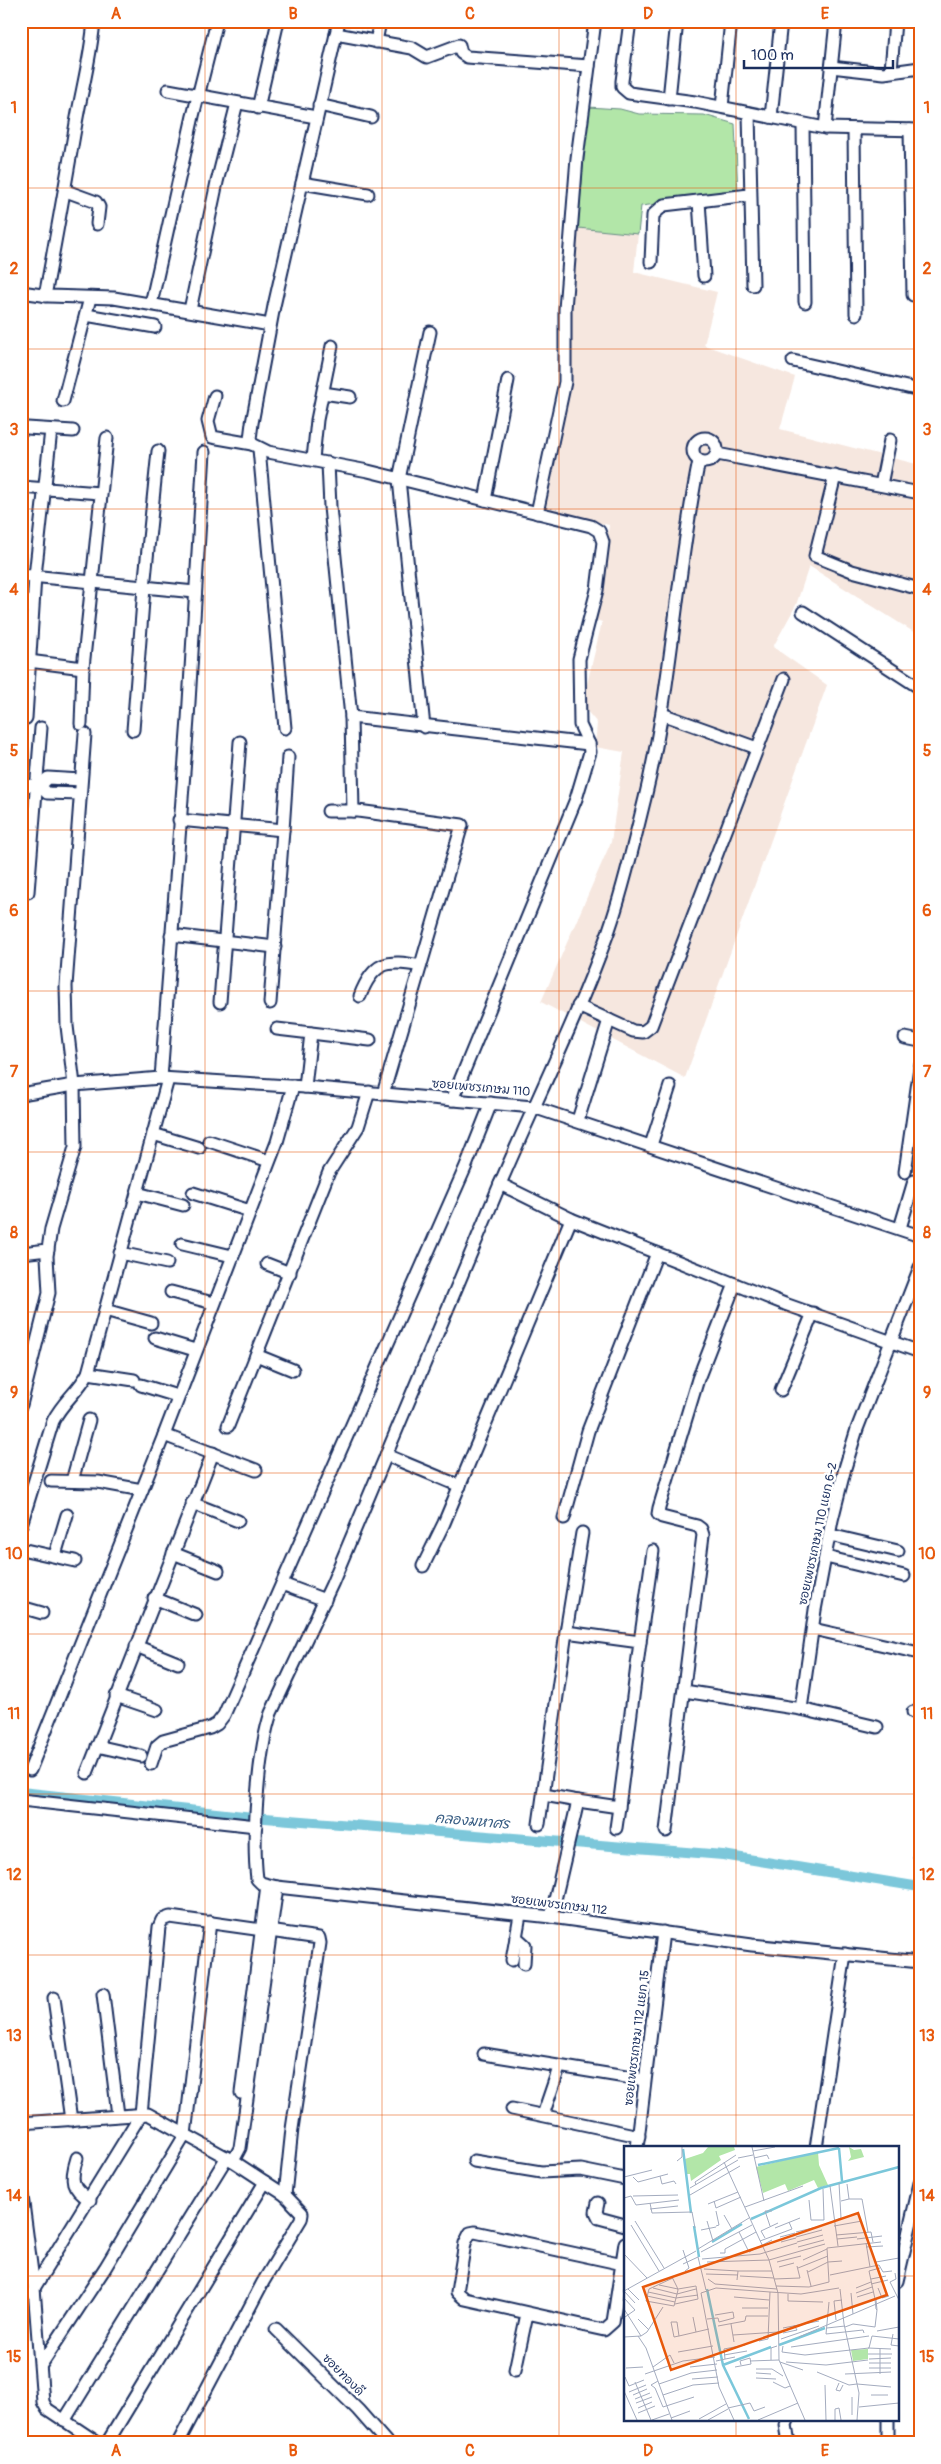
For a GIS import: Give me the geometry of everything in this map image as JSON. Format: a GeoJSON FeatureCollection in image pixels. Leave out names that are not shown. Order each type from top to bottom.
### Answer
{"type":"FeatureCollection","features":[{"type":"Feature","properties":{"kind":"street"},"geometry":{"type":"LineString","coordinates":[[45,296],[66,191],[76,122],[92,48],[94,21]]}},
{"type":"Feature","properties":{"kind":"street"},"geometry":{"type":"LineString","coordinates":[[151,304],[198,95],[217,21]]}},
{"type":"Feature","properties":{"kind":"street"},"geometry":{"type":"LineString","coordinates":[[258,108],[278,21]]}},
{"type":"Feature","properties":{"kind":"street"},"geometry":{"type":"LineString","coordinates":[[285,728],[255,447],[250,439],[270,325],[339,21]]}},
{"type":"Feature","properties":{"kind":"street"},"geometry":{"type":"LineString","coordinates":[[376,42],[380,21]]}},
{"type":"Feature","properties":{"kind":"street"},"geometry":{"type":"LineString","coordinates":[[537,513],[565,382],[565,309],[577,158],[595,21]]}},
{"type":"Feature","properties":{"kind":"street"},"geometry":{"type":"LineString","coordinates":[[630,21],[622,87],[629,93],[638,96],[722,107],[825,128],[915,130],[916,216],[914,294]]}},
{"type":"Feature","properties":{"kind":"street"},"geometry":{"type":"LineString","coordinates":[[670,99],[677,21]]}},
{"type":"Feature","properties":{"kind":"street"},"geometry":{"type":"LineString","coordinates":[[722,107],[730,21]]}},
{"type":"Feature","properties":{"kind":"street"},"geometry":{"type":"LineString","coordinates":[[771,117],[781,21]]}},
{"type":"Feature","properties":{"kind":"street"},"geometry":{"type":"LineString","coordinates":[[825,128],[836,21]]}},
{"type":"Feature","properties":{"kind":"street"},"geometry":{"type":"LineString","coordinates":[[891,70],[895,21]]}},
{"type":"Feature","properties":{"kind":"street"},"geometry":{"type":"LineString","coordinates":[[336,34],[412,48],[427,56],[459,45],[461,53],[467,57],[589,66]]}},
{"type":"Feature","properties":{"kind":"street"},"geometry":{"type":"LineString","coordinates":[[831,67],[876,72],[920,68]]}},
{"type":"Feature","properties":{"kind":"street"},"geometry":{"type":"LineString","coordinates":[[168,90],[258,108],[316,117]]}},
{"type":"Feature","properties":{"kind":"street"},"geometry":{"type":"LineString","coordinates":[[190,310],[217,182],[237,103]]}},
{"type":"Feature","properties":{"kind":"street"},"geometry":{"type":"LineString","coordinates":[[319,105],[371,117]]}},
{"type":"Feature","properties":{"kind":"street"},"geometry":{"type":"LineString","coordinates":[[749,113],[753,285]]}},
{"type":"Feature","properties":{"kind":"street"},"geometry":{"type":"LineString","coordinates":[[803,124],[805,302]]}},
{"type":"Feature","properties":{"kind":"street"},"geometry":{"type":"LineString","coordinates":[[854,130],[856,314]]}},
{"type":"Feature","properties":{"kind":"street"},"geometry":{"type":"LineString","coordinates":[[302,183],[368,194]]}},
{"type":"Feature","properties":{"kind":"street"},"geometry":{"type":"LineString","coordinates":[[66,191],[96,202],[99,207],[96,224]]}},
{"type":"Feature","properties":{"kind":"street"},"geometry":{"type":"LineString","coordinates":[[651,262],[653,215],[664,205],[750,195]]}},
{"type":"Feature","properties":{"kind":"street"},"geometry":{"type":"LineString","coordinates":[[699,201],[704,276]]}},
{"type":"Feature","properties":{"kind":"street"},"geometry":{"type":"LineString","coordinates":[[21,292],[45,296],[114,298],[270,325]]}},
{"type":"Feature","properties":{"kind":"street"},"geometry":{"type":"LineString","coordinates":[[63,401],[90,298]]}},
{"type":"Feature","properties":{"kind":"street"},"geometry":{"type":"LineString","coordinates":[[86,314],[155,327]]}},
{"type":"Feature","properties":{"kind":"street"},"geometry":{"type":"LineString","coordinates":[[424,727],[399,479],[430,332]]}},
{"type":"Feature","properties":{"kind":"street"},"geometry":{"type":"LineString","coordinates":[[313,459],[322,393],[332,346]]}},
{"type":"Feature","properties":{"kind":"street"},"geometry":{"type":"LineString","coordinates":[[793,360],[920,390]]}},
{"type":"Feature","properties":{"kind":"street"},"geometry":{"type":"LineString","coordinates":[[485,500],[508,380]]}},
{"type":"Feature","properties":{"kind":"street"},"geometry":{"type":"LineString","coordinates":[[322,393],[350,397]]}},
{"type":"Feature","properties":{"kind":"street"},"geometry":{"type":"LineString","coordinates":[[215,396],[208,421],[212,437],[399,479],[591,526],[599,531],[602,537],[597,590],[579,659],[580,725],[589,744],[588,763],[576,799],[452,1100]]}},
{"type":"Feature","properties":{"kind":"street"},"geometry":{"type":"LineString","coordinates":[[27,428],[73,431]]}},
{"type":"Feature","properties":{"kind":"street"},"geometry":{"type":"LineString","coordinates":[[26,718],[26,661],[51,430]]}},
{"type":"Feature","properties":{"kind":"street"},"geometry":{"type":"LineString","coordinates":[[21,1405],[49,1292],[48,1250],[55,1213],[75,1147],[74,1085],[67,1026],[66,986],[82,780],[83,668],[107,438]]}},
{"type":"Feature","properties":{"kind":"street"},"geometry":{"type":"LineString","coordinates":[[64,2421],[231,2158],[272,1886],[257,1879],[256,1822],[267,1724],[324,1600],[500,1184],[578,1006],[609,928],[645,797],[662,714],[690,503],[699,461],[693,450],[700,439],[709,438],[713,440],[718,449],[717,454],[710,461],[699,461]]}},
{"type":"Feature","properties":{"kind":"street"},"geometry":{"type":"LineString","coordinates":[[881,485],[890,440]]}},
{"type":"Feature","properties":{"kind":"street"},"geometry":{"type":"LineString","coordinates":[[133,730],[144,588],[158,451]]}},
{"type":"Feature","properties":{"kind":"street"},"geometry":{"type":"LineString","coordinates":[[21,1525],[53,1421],[60,1406],[76,1393],[88,1373],[153,1134],[164,1078],[171,935],[204,452]]}},
{"type":"Feature","properties":{"kind":"street"},"geometry":{"type":"LineString","coordinates":[[717,454],[920,492]]}},
{"type":"Feature","properties":{"kind":"street"},"geometry":{"type":"LineString","coordinates":[[328,463],[330,507],[351,717],[353,811]]}},
{"type":"Feature","properties":{"kind":"street"},"geometry":{"type":"LineString","coordinates":[[835,476],[815,556],[852,571],[920,590]]}},
{"type":"Feature","properties":{"kind":"street"},"geometry":{"type":"LineString","coordinates":[[21,487],[100,493]]}},
{"type":"Feature","properties":{"kind":"street"},"geometry":{"type":"LineString","coordinates":[[21,575],[195,592]]}},
{"type":"Feature","properties":{"kind":"street"},"geometry":{"type":"LineString","coordinates":[[803,612],[920,688]]}},
{"type":"Feature","properties":{"kind":"street"},"geometry":{"type":"LineString","coordinates":[[26,661],[83,668]]}},
{"type":"Feature","properties":{"kind":"street"},"geometry":{"type":"LineString","coordinates":[[578,1006],[633,1031],[643,1032],[650,1026],[784,679]]}},
{"type":"Feature","properties":{"kind":"street"},"geometry":{"type":"LineString","coordinates":[[662,714],[757,748]]}},
{"type":"Feature","properties":{"kind":"street"},"geometry":{"type":"LineString","coordinates":[[351,717],[424,727],[473,730],[589,744]]}},
{"type":"Feature","properties":{"kind":"street"},"geometry":{"type":"LineString","coordinates":[[28,892],[39,786],[41,728]]}},
{"type":"Feature","properties":{"kind":"street"},"geometry":{"type":"LineString","coordinates":[[220,1002],[240,742]]}},
{"type":"Feature","properties":{"kind":"street"},"geometry":{"type":"LineString","coordinates":[[270,1003],[288,757]]}},
{"type":"Feature","properties":{"kind":"street"},"geometry":{"type":"LineString","coordinates":[[39,786],[48,778],[82,780]]}},
{"type":"Feature","properties":{"kind":"street"},"geometry":{"type":"LineString","coordinates":[[21,784],[39,786],[47,793],[80,794]]}},
{"type":"Feature","properties":{"kind":"street"},"geometry":{"type":"LineString","coordinates":[[328,811],[353,811],[462,825],[383,1094]]}},
{"type":"Feature","properties":{"kind":"street"},"geometry":{"type":"LineString","coordinates":[[180,820],[283,830]]}},
{"type":"Feature","properties":{"kind":"street"},"geometry":{"type":"LineString","coordinates":[[171,935],[275,947]]}},
{"type":"Feature","properties":{"kind":"street"},"geometry":{"type":"LineString","coordinates":[[360,996],[365,983],[372,973],[383,964],[394,961],[420,966]]}},
{"type":"Feature","properties":{"kind":"street"},"geometry":{"type":"LineString","coordinates":[[578,1120],[609,1020]]}},
{"type":"Feature","properties":{"kind":"street"},"geometry":{"type":"LineString","coordinates":[[277,1029],[370,1040]]}},
{"type":"Feature","properties":{"kind":"street"},"geometry":{"type":"LineString","coordinates":[[306,1086],[310,1033]]}},
{"type":"Feature","properties":{"kind":"street"},"geometry":{"type":"LineString","coordinates":[[904,1038],[920,1041]]}},
{"type":"Feature","properties":{"kind":"street"},"geometry":{"type":"LineString","coordinates":[[905,1172],[916,1110],[920,1068]]}},
{"type":"Feature","properties":{"kind":"street","name":"ซอยเพชรเกษม 110"},"geometry":{"type":"LineString","coordinates":[[21,1094],[74,1085],[164,1078],[306,1086],[534,1107],[578,1120],[920,1236]]}},
{"type":"Feature","properties":{"kind":"street"},"geometry":{"type":"LineString","coordinates":[[30,1770],[164,1435],[177,1396],[269,1161],[293,1086]]}},
{"type":"Feature","properties":{"kind":"street"},"geometry":{"type":"LineString","coordinates":[[651,1145],[670,1086]]}},
{"type":"Feature","properties":{"kind":"street"},"geometry":{"type":"LineString","coordinates":[[228,1426],[329,1172],[358,1127],[369,1092]]}},
{"type":"Feature","properties":{"kind":"street"},"geometry":{"type":"LineString","coordinates":[[151,1764],[157,1746],[163,1741],[210,1728],[217,1724],[224,1715],[466,1166],[491,1103]]}},
{"type":"Feature","properties":{"kind":"street"},"geometry":{"type":"LineString","coordinates":[[153,1134],[199,1148]]}},
{"type":"Feature","properties":{"kind":"street"},"geometry":{"type":"LineString","coordinates":[[209,1141],[269,1161]]}},
{"type":"Feature","properties":{"kind":"street"},"geometry":{"type":"LineString","coordinates":[[900,1228],[914,1181]]}},
{"type":"Feature","properties":{"kind":"street"},"geometry":{"type":"LineString","coordinates":[[500,1184],[571,1220],[813,1314],[920,1352]]}},
{"type":"Feature","properties":{"kind":"street"},"geometry":{"type":"LineString","coordinates":[[137,1193],[182,1204]]}},
{"type":"Feature","properties":{"kind":"street"},"geometry":{"type":"LineString","coordinates":[[193,1193],[250,1211]]}},
{"type":"Feature","properties":{"kind":"street"},"geometry":{"type":"LineString","coordinates":[[423,1566],[460,1486],[571,1220]]}},
{"type":"Feature","properties":{"kind":"street"},"geometry":{"type":"LineString","coordinates":[[182,1244],[232,1256]]}},
{"type":"Feature","properties":{"kind":"street"},"geometry":{"type":"LineString","coordinates":[[21,1253],[48,1250]]}},
{"type":"Feature","properties":{"kind":"street"},"geometry":{"type":"LineString","coordinates":[[120,1253],[167,1263]]}},
{"type":"Feature","properties":{"kind":"street"},"geometry":{"type":"LineString","coordinates":[[564,1518],[588,1431],[657,1253]]}},
{"type":"Feature","properties":{"kind":"street"},"geometry":{"type":"LineString","coordinates":[[267,1264],[290,1273]]}},
{"type":"Feature","properties":{"kind":"street","name":"ซอยเพชรเกษม 110 แยก 6-2"},"geometry":{"type":"LineString","coordinates":[[801,1710],[830,1535],[845,1468],[856,1430],[920,1267]]}},
{"type":"Feature","properties":{"kind":"street"},"geometry":{"type":"LineString","coordinates":[[666,1831],[703,1535],[701,1529],[697,1526],[662,1517],[658,1514],[698,1379],[735,1284]]}},
{"type":"Feature","properties":{"kind":"street"},"geometry":{"type":"LineString","coordinates":[[171,1292],[213,1304]]}},
{"type":"Feature","properties":{"kind":"street"},"geometry":{"type":"LineString","coordinates":[[105,1310],[151,1323]]}},
{"type":"Feature","properties":{"kind":"street"},"geometry":{"type":"LineString","coordinates":[[780,1390],[813,1314]]}},
{"type":"Feature","properties":{"kind":"street"},"geometry":{"type":"LineString","coordinates":[[156,1338],[195,1350]]}},
{"type":"Feature","properties":{"kind":"street"},"geometry":{"type":"LineString","coordinates":[[256,1355],[294,1370]]}},
{"type":"Feature","properties":{"kind":"street"},"geometry":{"type":"LineString","coordinates":[[88,1373],[137,1383],[177,1396]]}},
{"type":"Feature","properties":{"kind":"street"},"geometry":{"type":"LineString","coordinates":[[72,1481],[89,1420]]}},
{"type":"Feature","properties":{"kind":"street"},"geometry":{"type":"LineString","coordinates":[[164,1435],[256,1470]]}},
{"type":"Feature","properties":{"kind":"street"},"geometry":{"type":"LineString","coordinates":[[87,1773],[212,1453]]}},
{"type":"Feature","properties":{"kind":"street"},"geometry":{"type":"LineString","coordinates":[[386,1455],[460,1486]]}},
{"type":"Feature","properties":{"kind":"street"},"geometry":{"type":"LineString","coordinates":[[51,1481],[98,1482],[142,1490]]}},
{"type":"Feature","properties":{"kind":"street"},"geometry":{"type":"LineString","coordinates":[[192,1504],[238,1521]]}},
{"type":"Feature","properties":{"kind":"street"},"geometry":{"type":"LineString","coordinates":[[55,1555],[67,1515]]}},
{"type":"Feature","properties":{"kind":"street"},"geometry":{"type":"LineString","coordinates":[[539,1824],[582,1533]]}},
{"type":"Feature","properties":{"kind":"street"},"geometry":{"type":"LineString","coordinates":[[830,1535],[898,1551]]}},
{"type":"Feature","properties":{"kind":"street"},"geometry":{"type":"LineString","coordinates":[[21,1549],[55,1555],[75,1561]]}},
{"type":"Feature","properties":{"kind":"street"},"geometry":{"type":"LineString","coordinates":[[616,1828],[653,1551]]}},
{"type":"Feature","properties":{"kind":"street"},"geometry":{"type":"LineString","coordinates":[[173,1553],[218,1571]]}},
{"type":"Feature","properties":{"kind":"street"},"geometry":{"type":"LineString","coordinates":[[826,1557],[904,1576]]}},
{"type":"Feature","properties":{"kind":"street"},"geometry":{"type":"LineString","coordinates":[[282,1584],[324,1600]]}},
{"type":"Feature","properties":{"kind":"street"},"geometry":{"type":"LineString","coordinates":[[154,1598],[196,1615]]}},
{"type":"Feature","properties":{"kind":"street"},"geometry":{"type":"LineString","coordinates":[[21,1606],[42,1613]]}},
{"type":"Feature","properties":{"kind":"street"},"geometry":{"type":"LineString","coordinates":[[813,1629],[915,1652]]}},
{"type":"Feature","properties":{"kind":"street"},"geometry":{"type":"LineString","coordinates":[[566,1632],[640,1642]]}},
{"type":"Feature","properties":{"kind":"street"},"geometry":{"type":"LineString","coordinates":[[136,1646],[178,1662]]}},
{"type":"Feature","properties":{"kind":"street"},"geometry":{"type":"LineString","coordinates":[[684,1691],[801,1710],[877,1727]]}},
{"type":"Feature","properties":{"kind":"street"},"geometry":{"type":"LineString","coordinates":[[116,1696],[157,1710]]}},
{"type":"Feature","properties":{"kind":"street"},"geometry":{"type":"LineString","coordinates":[[97,1746],[141,1756]]}},
{"type":"Feature","properties":{"kind":"street"},"geometry":{"type":"LineString","coordinates":[[544,1795],[619,1807]]}},
{"type":"Feature","properties":{"kind":"street"},"geometry":{"type":"LineString","coordinates":[[21,1800],[256,1822]]}},
{"type":"Feature","properties":{"kind":"street"},"geometry":{"type":"LineString","coordinates":[[551,1917],[578,1801]]}},
{"type":"Feature","properties":{"kind":"street","name":"ซอยเพชรเกษม 112"},"geometry":{"type":"LineString","coordinates":[[272,1886],[551,1917],[752,1945],[920,1962]]}},
{"type":"Feature","properties":{"kind":"street"},"geometry":{"type":"LineString","coordinates":[[512,1960],[520,1915]]}},
{"type":"Feature","properties":{"kind":"street"},"geometry":{"type":"LineString","coordinates":[[34,2288],[90,2200],[141,2114],[162,1920],[170,1917],[319,1938],[320,1943],[292,2129],[285,2194]]}},
{"type":"Feature","properties":{"kind":"street"},"geometry":{"type":"LineString","coordinates":[[41,2365],[117,2248],[185,2135],[210,1922]]}},
{"type":"Feature","properties":{"kind":"street","name":"ซอยเพชรเกษม 112 แยก 15"},"geometry":{"type":"LineString","coordinates":[[638,2142],[663,1932]]}},
{"type":"Feature","properties":{"kind":"street"},"geometry":{"type":"LineString","coordinates":[[516,1937],[525,1945],[524,1964]]}},
{"type":"Feature","properties":{"kind":"street"},"geometry":{"type":"LineString","coordinates":[[816,2146],[845,1954]]}},
{"type":"Feature","properties":{"kind":"street"},"geometry":{"type":"LineString","coordinates":[[103,1994],[118,2115]]}},
{"type":"Feature","properties":{"kind":"street"},"geometry":{"type":"LineString","coordinates":[[54,1998],[71,2120]]}},
{"type":"Feature","properties":{"kind":"street"},"geometry":{"type":"LineString","coordinates":[[484,2054],[559,2068],[644,2080]]}},
{"type":"Feature","properties":{"kind":"street"},"geometry":{"type":"LineString","coordinates":[[543,2115],[559,2068]]}},
{"type":"Feature","properties":{"kind":"street"},"geometry":{"type":"LineString","coordinates":[[512,2109],[543,2115],[638,2142]]}},
{"type":"Feature","properties":{"kind":"street"},"geometry":{"type":"LineString","coordinates":[[21,2123],[118,2115],[141,2114],[155,2117],[185,2135],[231,2158],[285,2194],[302,2213],[301,2219],[263,2282],[178,2443]]}},
{"type":"Feature","properties":{"kind":"street"},"geometry":{"type":"LineString","coordinates":[[77,2158],[72,2171],[74,2186],[78,2192],[90,2200]]}},
{"type":"Feature","properties":{"kind":"street"},"geometry":{"type":"LineString","coordinates":[[474,2161],[542,2172],[581,2170],[624,2179]]}},
{"type":"Feature","properties":{"kind":"street"},"geometry":{"type":"LineString","coordinates":[[107,2443],[265,2182]]}},
{"type":"Feature","properties":{"kind":"street"},"geometry":{"type":"LineString","coordinates":[[898,2277],[920,2183]]}},
{"type":"Feature","properties":{"kind":"street"},"geometry":{"type":"LineString","coordinates":[[21,2188],[34,2288],[43,2402],[47,2409],[98,2443]]}},
{"type":"Feature","properties":{"kind":"street"},"geometry":{"type":"LineString","coordinates":[[598,2203],[596,2212],[599,2218],[624,2225]]}},
{"type":"Feature","properties":{"kind":"street"},"geometry":{"type":"LineString","coordinates":[[623,2264],[484,2233],[470,2233],[464,2243],[457,2292],[464,2299],[598,2329],[608,2328],[613,2322],[623,2264],[624,2254]]}},
{"type":"Feature","properties":{"kind":"street"},"geometry":{"type":"LineString","coordinates":[[515,2370],[528,2314]]}},
{"type":"Feature","properties":{"kind":"street","name":"ซอยทองดี"},"geometry":{"type":"LineString","coordinates":[[276,2329],[358,2410],[387,2443]]}},
{"type":"Feature","properties":{"kind":"street"},"geometry":{"type":"LineString","coordinates":[[787,2422],[789,2443]]}},
{"type":"Feature","properties":{"kind":"street"},"geometry":{"type":"LineString","coordinates":[[888,2422],[888,2443]]}},
{"type":"Feature","properties":{"kind":"shaded area"},"geometry":{"type":"Polygon","coordinates":[[[578,228],[638,234],[634,272],[717,292],[704,345],[795,377],[780,429],[920,465],[920,636],[809,566],[796,605],[773,647],[827,685],[685,1078],[541,1002],[611,842],[624,752],[595,747],[597,723],[582,705],[602,622],[596,620],[609,525],[540,510],[567,377],[570,309],[578,228]]]}},
{"type":"Feature","properties":{"kind":"green space"},"geometry":{"type":"Polygon","coordinates":[[[588,107],[620,109],[639,114],[704,115],[735,124],[738,194],[641,206],[638,234],[578,228],[588,107]]]}},
{"type":"Feature","properties":{"kind":"waterway","name":"คลองมหาศร"},"geometry":{"type":"LineString","coordinates":[[21,1792],[253,1817],[723,1855],[920,1887]]}}]}
